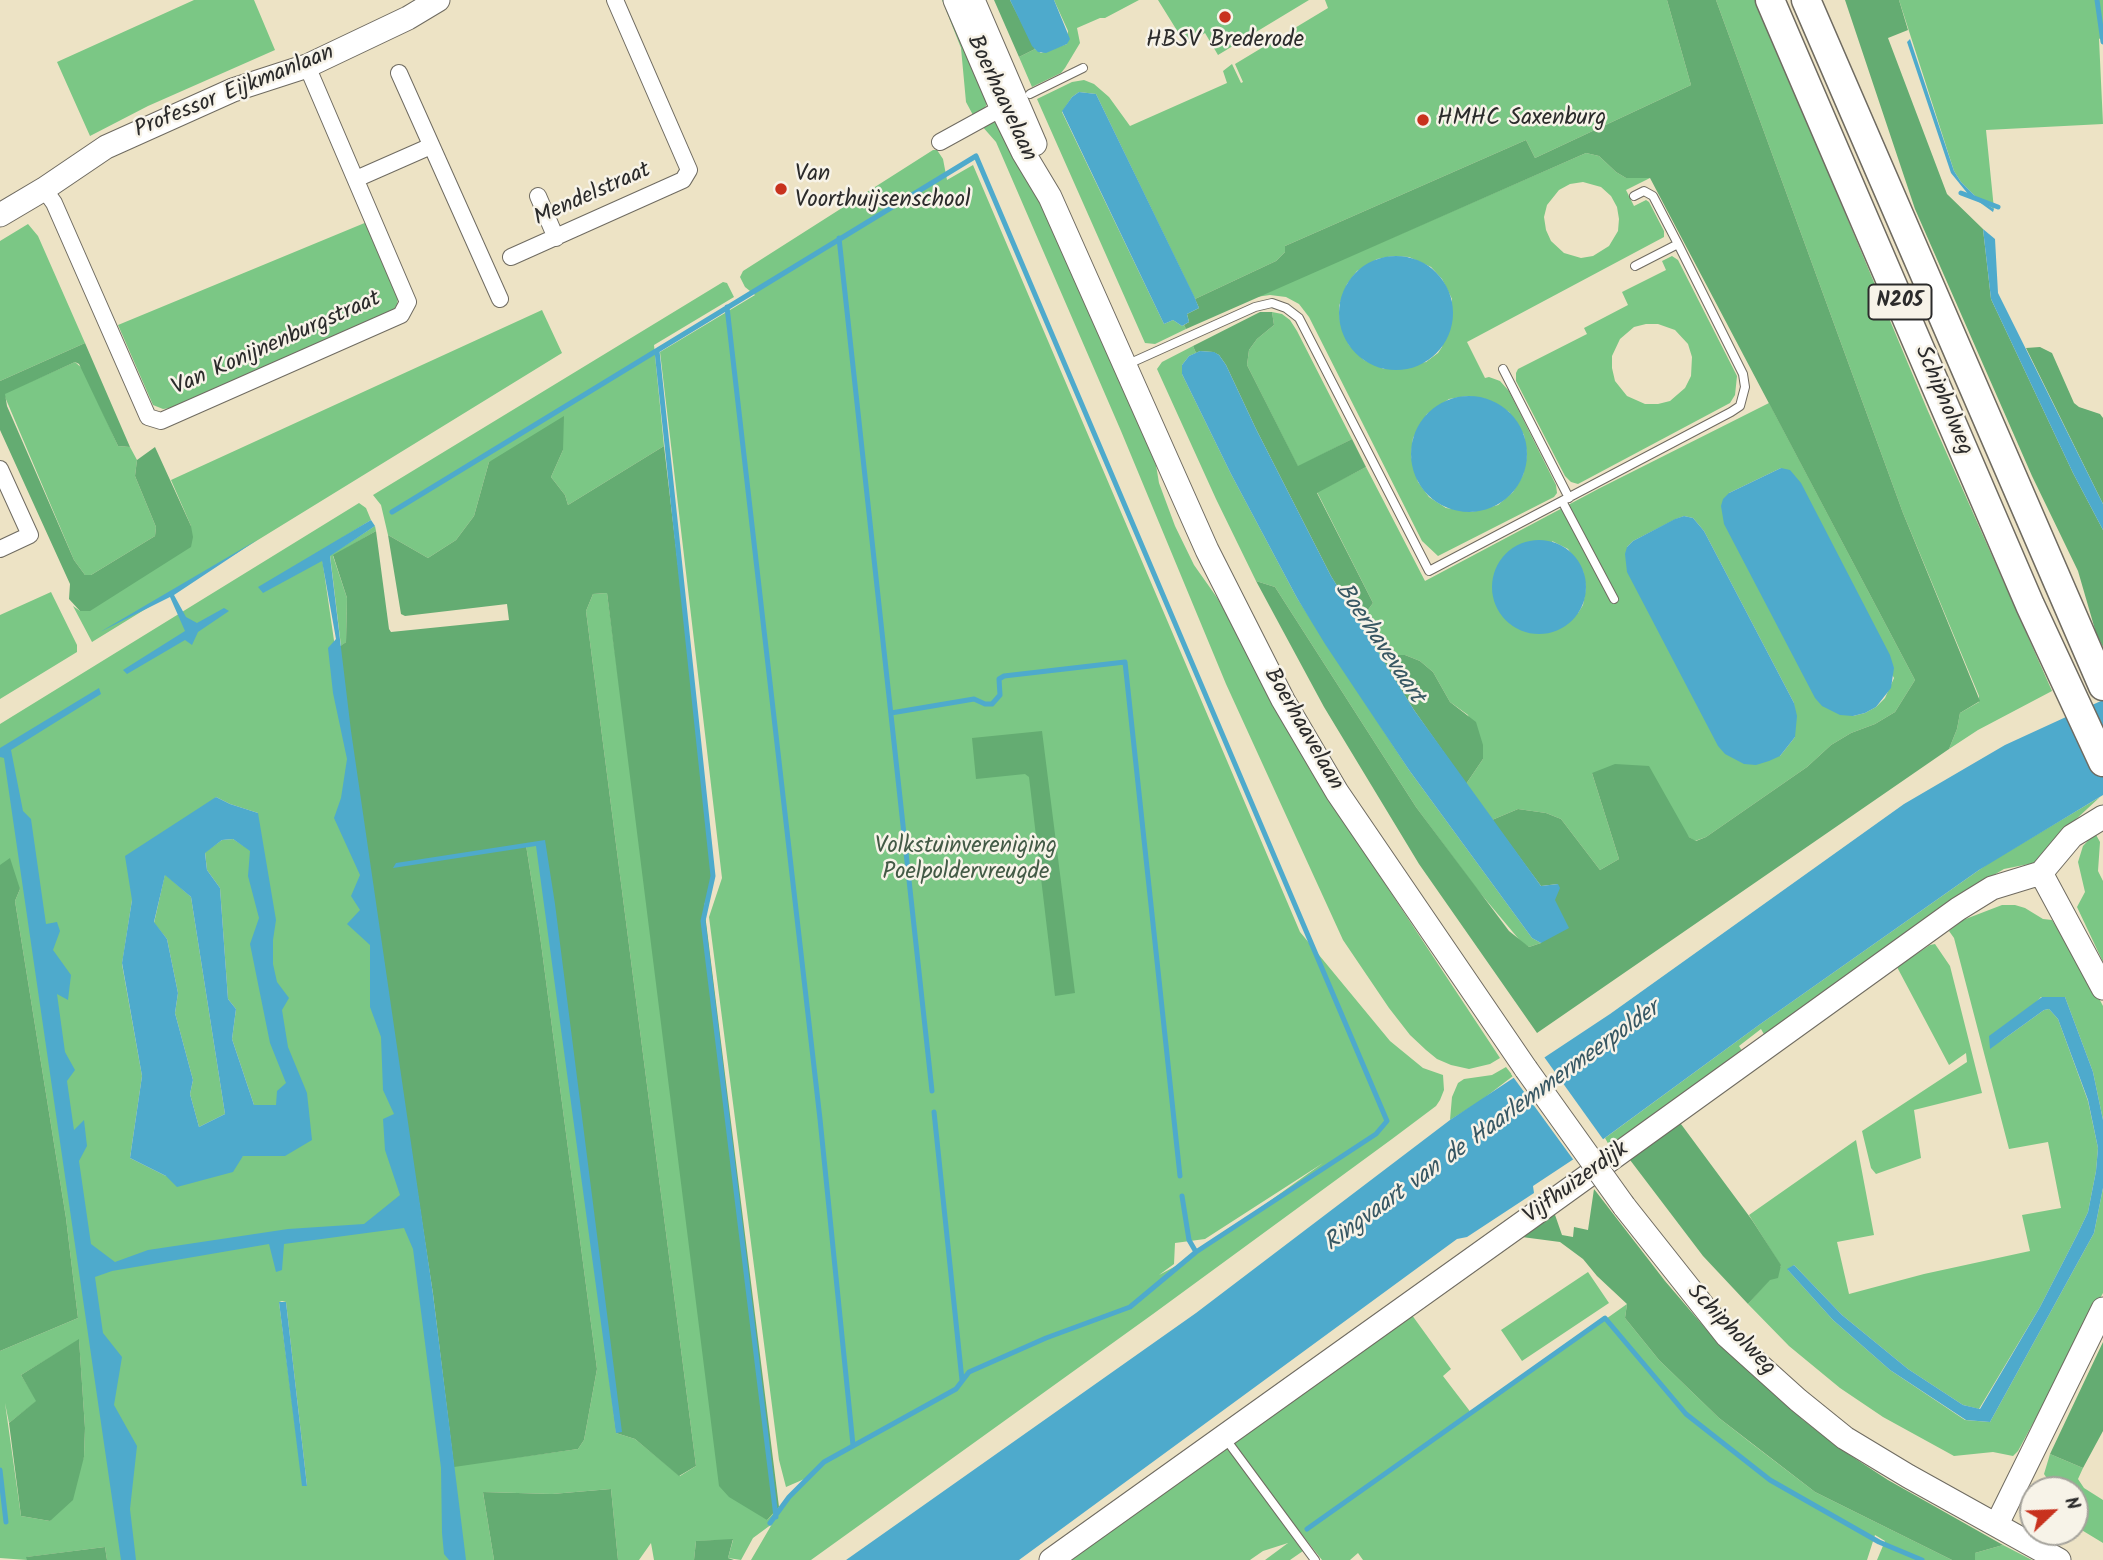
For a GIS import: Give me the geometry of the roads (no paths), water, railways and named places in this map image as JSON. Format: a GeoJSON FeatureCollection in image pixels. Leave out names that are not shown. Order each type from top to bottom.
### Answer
{"type":"FeatureCollection","features":[{"type":"Feature","properties":{"kind":"highway","name":"Schipholweg"},"geometry":{"type":"LineString","coordinates":[[1770,0],[2030,605],[2103,762]]}},
{"type":"Feature","properties":{"kind":"highway","name":"Schipholweg"},"geometry":{"type":"LineString","coordinates":[[1807,0],[2103,686]]}},
{"type":"Feature","properties":{"kind":"street","name":"Professor Eijkmanlaan"},"geometry":{"type":"LineString","coordinates":[[0,215],[106,147],[233,89],[307,66],[408,18],[438,0]]}},
{"type":"Feature","properties":{"kind":"street","name":"Mendelstraat"},"geometry":{"type":"LineString","coordinates":[[511,257],[682,180],[689,170],[615,0]]}},
{"type":"Feature","properties":{"kind":"street","name":"Boerhaavelaan"},"geometry":{"type":"LineString","coordinates":[[955,0],[1016,101]]}},
{"type":"Feature","properties":{"kind":"street","name":"Boerhaavelaan"},"geometry":{"type":"LineString","coordinates":[[973,0],[1016,101],[1023,152],[1134,361],[1212,561],[1283,700],[1337,792],[1527,1069]]}},
{"type":"Feature","properties":{"kind":"street","name":"Van Konijnenburgstraat"},"geometry":{"type":"LineString","coordinates":[[44,189],[54,203],[148,417],[161,421],[401,315],[408,303],[307,66]]}},
{"type":"Feature","properties":{"kind":"street"},"geometry":{"type":"LineString","coordinates":[[399,74],[500,299]]}},
{"type":"Feature","properties":{"kind":"street"},"geometry":{"type":"LineString","coordinates":[[940,142],[1016,101]]}},
{"type":"Feature","properties":{"kind":"street"},"geometry":{"type":"LineString","coordinates":[[356,179],[431,146]]}},
{"type":"Feature","properties":{"kind":"street"},"geometry":{"type":"LineString","coordinates":[[538,196],[556,238]]}},
{"type":"Feature","properties":{"kind":"street"},"geometry":{"type":"LineString","coordinates":[[0,469],[30,535],[0,549]]}},
{"type":"Feature","properties":{"kind":"street"},"geometry":{"type":"LineString","coordinates":[[2103,817],[2072,836],[2041,873],[2103,988]]}},
{"type":"Feature","properties":{"kind":"street","name":"Vijfhuizerdijk"},"geometry":{"type":"LineString","coordinates":[[1051,1560],[1958,909],[1992,888],[2041,873]]}},
{"type":"Feature","properties":{"kind":"street","name":"Schipholweg"},"geometry":{"type":"LineString","coordinates":[[1527,1069],[1624,1206],[1727,1336],[1845,1438],[2059,1560]]}},
{"type":"Feature","properties":{"kind":"street"},"geometry":{"type":"LineString","coordinates":[[1997,1524],[2103,1309]]}},
{"type":"Feature","properties":{"kind":"lane"},"geometry":{"type":"LineString","coordinates":[[1016,101],[1083,68]]}},
{"type":"Feature","properties":{"kind":"lane"},"geometry":{"type":"LineString","coordinates":[[1134,361],[1255,307],[1272,303],[1286,307],[1299,318],[1429,571],[1740,406],[1745,387],[1743,374],[1678,244],[1653,196],[1644,191],[1634,196]]}},
{"type":"Feature","properties":{"kind":"lane"},"geometry":{"type":"LineString","coordinates":[[1635,266],[1678,244]]}},
{"type":"Feature","properties":{"kind":"lane"},"geometry":{"type":"LineString","coordinates":[[1503,369],[1614,599]]}},
{"type":"Feature","properties":{"kind":"lane"},"geometry":{"type":"LineString","coordinates":[[1224,1437],[1315,1560]]}},
{"type":"Feature","properties":{"kind":"water"},"geometry":{"type":"Polygon","coordinates":[[[1010,0],[1054,0],[1070,39],[1067,44],[1046,53],[1038,52],[1032,46],[1010,0]]]}},
{"type":"Feature","properties":{"kind":"water"},"geometry":{"type":"Polygon","coordinates":[[[1910,39],[1954,171],[1978,199],[1994,209],[1993,212],[1968,194],[1951,173],[1907,42],[1910,39]]]}},
{"type":"Feature","properties":{"kind":"water"},"geometry":{"type":"Polygon","coordinates":[[[1079,92],[1096,94],[1194,296],[1199,308],[1187,314],[1189,322],[1182,326],[1173,320],[1164,324],[1062,111],[1079,92]]]}},
{"type":"Feature","properties":{"kind":"water"},"geometry":{"type":"Polygon","coordinates":[[[1983,229],[1995,239],[1998,293],[2103,504],[2103,530],[2073,473],[1991,299],[1983,229]]]}},
{"type":"Feature","properties":{"kind":"water"},"geometry":{"type":"Polygon","coordinates":[[[1396,256],[1418,260],[1428,265],[1444,281],[1449,291],[1453,313],[1449,335],[1444,345],[1428,361],[1418,366],[1396,370],[1374,366],[1364,361],[1348,345],[1343,335],[1339,313],[1343,291],[1348,281],[1364,265],[1374,260],[1396,256]]]}},
{"type":"Feature","properties":{"kind":"water"},"geometry":{"type":"Polygon","coordinates":[[[1200,351],[1214,352],[1226,365],[1331,576],[1414,710],[1541,886],[1558,884],[1560,888],[1555,900],[1569,928],[1541,943],[1532,938],[1409,770],[1325,644],[1297,598],[1231,474],[1182,374],[1182,365],[1189,356],[1200,351]]]}},
{"type":"Feature","properties":{"kind":"water"},"geometry":{"type":"Polygon","coordinates":[[[1469,396],[1491,400],[1510,413],[1523,432],[1527,454],[1523,476],[1510,495],[1491,508],[1469,512],[1447,508],[1428,495],[1415,476],[1411,454],[1415,432],[1428,413],[1447,400],[1469,396]]]}},
{"type":"Feature","properties":{"kind":"water"},"geometry":{"type":"Polygon","coordinates":[[[1781,468],[1790,470],[1801,483],[1890,655],[1894,668],[1891,688],[1876,707],[1865,713],[1840,715],[1822,706],[1815,698],[1724,524],[1721,506],[1729,493],[1781,468]]]}},
{"type":"Feature","properties":{"kind":"water"},"geometry":{"type":"Polygon","coordinates":[[[1684,516],[1693,518],[1704,531],[1794,703],[1797,716],[1795,737],[1780,756],[1769,761],[1756,765],[1744,764],[1725,754],[1718,746],[1627,572],[1625,554],[1633,541],[1684,516]]]}},
{"type":"Feature","properties":{"kind":"water"},"geometry":{"type":"Polygon","coordinates":[[[371,520],[375,526],[330,556],[351,731],[433,1294],[466,1560],[449,1560],[444,1554],[441,1468],[413,1249],[404,1228],[284,1244],[282,1270],[276,1272],[269,1244],[112,1271],[95,1277],[103,1333],[122,1357],[114,1405],[137,1446],[130,1509],[136,1560],[121,1560],[4,758],[0,757],[0,748],[99,688],[101,694],[11,750],[23,811],[31,819],[46,924],[57,922],[60,931],[53,950],[71,975],[68,1000],[57,994],[65,1052],[75,1070],[67,1081],[74,1130],[84,1120],[87,1146],[79,1161],[91,1244],[115,1262],[148,1250],[288,1229],[364,1224],[400,1195],[385,1150],[383,1119],[394,1114],[383,1090],[381,1037],[370,1007],[370,945],[347,924],[360,910],[351,896],[360,875],[334,818],[341,798],[347,759],[333,693],[328,648],[336,639],[322,561],[263,593],[258,587],[371,520]]]}},
{"type":"Feature","properties":{"kind":"water"},"geometry":{"type":"Polygon","coordinates":[[[257,540],[174,595],[186,617],[197,623],[224,608],[229,611],[198,632],[192,645],[185,640],[127,674],[123,670],[185,631],[170,597],[100,632],[257,540]]]}},
{"type":"Feature","properties":{"kind":"water"},"geometry":{"type":"Polygon","coordinates":[[[1539,540],[1557,543],[1573,553],[1583,569],[1586,587],[1583,605],[1573,621],[1557,631],[1539,634],[1521,631],[1505,621],[1495,605],[1492,587],[1495,569],[1505,553],[1521,543],[1539,540]]]}},
{"type":"Feature","properties":{"kind":"water","name":"Ringvaart van de Haarlemmermeerpolder"},"geometry":{"type":"Polygon","coordinates":[[[2103,700],[2103,795],[1979,870],[1759,1025],[1598,1143],[1533,1186],[1534,1193],[1467,1237],[1457,1239],[1019,1560],[846,1560],[1196,1313],[1450,1120],[1610,1014],[1904,804],[2005,745],[2103,700]]]}},
{"type":"Feature","properties":{"kind":"water"},"geometry":{"type":"Polygon","coordinates":[[[216,797],[258,813],[276,920],[273,964],[277,982],[289,998],[282,1010],[288,1047],[307,1093],[312,1140],[285,1156],[243,1156],[233,1172],[177,1187],[166,1176],[130,1158],[142,1076],[122,963],[132,900],[125,856],[216,797]],[[233,839],[222,840],[205,853],[207,870],[220,888],[228,999],[236,1009],[232,1039],[254,1105],[276,1105],[277,1091],[286,1083],[270,1043],[250,944],[259,918],[248,876],[250,851],[233,839]],[[165,875],[154,922],[167,939],[178,993],[175,1013],[193,1080],[190,1094],[199,1127],[225,1114],[191,897],[165,875]]]}},
{"type":"Feature","properties":{"kind":"water"},"geometry":{"type":"Polygon","coordinates":[[[545,840],[622,1432],[616,1433],[536,846],[393,868],[396,863],[545,840]]]}},
{"type":"Feature","properties":{"kind":"water"},"geometry":{"type":"Polygon","coordinates":[[[2042,997],[2065,997],[2093,1072],[2103,1120],[2103,1188],[2094,1233],[1990,1422],[1966,1420],[1890,1370],[1833,1320],[1787,1269],[1794,1265],[1842,1315],[1908,1369],[1963,1405],[1980,1409],[2040,1307],[2077,1235],[2088,1212],[2096,1171],[2098,1148],[2088,1100],[2058,1019],[2049,1009],[2044,1010],[1990,1049],[1989,1036],[2042,997]]]}},
{"type":"Feature","properties":{"kind":"water"},"geometry":{"type":"Polygon","coordinates":[[[279,1302],[286,1302],[307,1486],[302,1486],[279,1302]]]}},
{"type":"Feature","properties":{"kind":"waterway"},"geometry":{"type":"LineString","coordinates":[[2097,0],[2103,42]]}},
{"type":"Feature","properties":{"kind":"waterway"},"geometry":{"type":"LineString","coordinates":[[392,512],[976,156],[1387,1121],[1376,1134],[1196,1252],[1130,1307],[1046,1338],[969,1372],[956,1389],[824,1462],[789,1497],[770,1523]]}},
{"type":"Feature","properties":{"kind":"waterway"},"geometry":{"type":"LineString","coordinates":[[1961,193],[1998,207]]}},
{"type":"Feature","properties":{"kind":"waterway"},"geometry":{"type":"LineString","coordinates":[[839,238],[932,1091]]}},
{"type":"Feature","properties":{"kind":"waterway"},"geometry":{"type":"LineString","coordinates":[[727,307],[820,1119],[853,1445]]}},
{"type":"Feature","properties":{"kind":"waterway"},"geometry":{"type":"LineString","coordinates":[[657,351],[713,876],[703,921],[776,1517]]}},
{"type":"Feature","properties":{"kind":"waterway"},"geometry":{"type":"LineString","coordinates":[[891,713],[974,699],[992,704],[1000,695],[999,679],[1004,676],[1125,662],[1180,1176]]}},
{"type":"Feature","properties":{"kind":"waterway"},"geometry":{"type":"LineString","coordinates":[[934,1112],[962,1380]]}},
{"type":"Feature","properties":{"kind":"waterway"},"geometry":{"type":"LineString","coordinates":[[1182,1196],[1189,1240],[1196,1252]]}},
{"type":"Feature","properties":{"kind":"waterway"},"geometry":{"type":"LineString","coordinates":[[1307,1529],[1605,1318],[1686,1414],[1770,1480],[1879,1542],[1922,1560]]}},
{"type":"Feature","properties":{"kind":"waterway"},"geometry":{"type":"LineString","coordinates":[[0,1470],[6,1522]]}},
{"type":"Feature","properties":{"kind":"place","name":"HBSV Brederode"},"geometry":{"type":"Point","coordinates":[1225,17]}},
{"type":"Feature","properties":{"kind":"place","name":"HMHC Saxenburg"},"geometry":{"type":"Point","coordinates":[1423,120]}},
{"type":"Feature","properties":{"kind":"place","name":"Van Voorthuijsenschool"},"geometry":{"type":"Point","coordinates":[781,189]}},
{"type":"Feature","properties":{"kind":"water label","name":"Boerhavevaart"},"geometry":{"type":"Point","coordinates":[1378,644]}},
{"type":"Feature","properties":{"kind":"park label","name":"Volkstuinvereniging Poelpoldervreugde"},"geometry":{"type":"Point","coordinates":[966,861]}}]}
